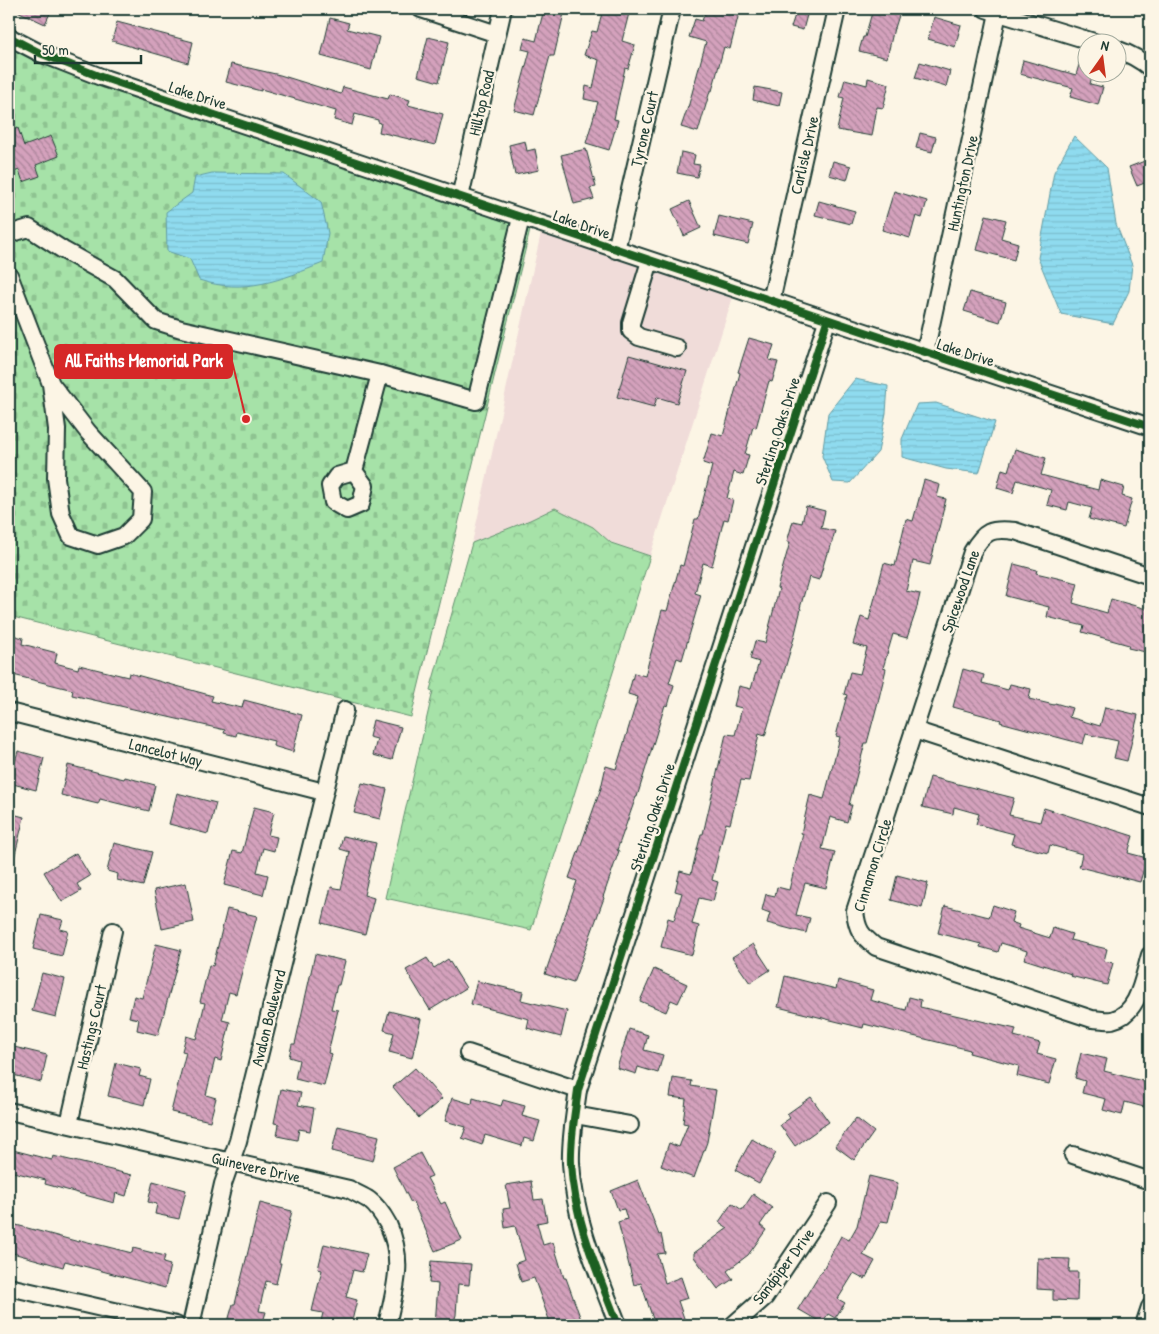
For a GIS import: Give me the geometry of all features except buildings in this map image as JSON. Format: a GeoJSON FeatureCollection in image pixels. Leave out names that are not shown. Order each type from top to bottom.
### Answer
{"type":"FeatureCollection","features":[{"type":"Feature","properties":{"kind":"street"},"geometry":{"type":"LineString","coordinates":[[421,9],[497,34]]}},
{"type":"Feature","properties":{"kind":"street","name":"Hilltop Road"},"geometry":{"type":"LineString","coordinates":[[460,197],[503,9]]}},
{"type":"Feature","properties":{"kind":"street","name":"Tyrone Court"},"geometry":{"type":"LineString","coordinates":[[616,250],[672,9]]}},
{"type":"Feature","properties":{"kind":"street","name":"Carlisle Drive"},"geometry":{"type":"LineString","coordinates":[[772,301],[837,9]]}},
{"type":"Feature","properties":{"kind":"street"},"geometry":{"type":"LineString","coordinates":[[992,11],[1076,37]]}},
{"type":"Feature","properties":{"kind":"street","name":"Huntington Drive"},"geometry":{"type":"LineString","coordinates":[[925,353],[992,11]]}},
{"type":"Feature","properties":{"kind":"street","name":"Lake Drive"},"geometry":{"type":"LineString","coordinates":[[9,37],[40,53],[101,78],[1150,427]]}},
{"type":"Feature","properties":{"kind":"street"},"geometry":{"type":"LineString","coordinates":[[1126,53],[1150,68]]}},
{"type":"Feature","properties":{"kind":"street"},"geometry":{"type":"LineString","coordinates":[[9,234],[29,228],[63,250],[115,279],[156,320],[180,329],[380,374],[476,401],[521,218]]}},
{"type":"Feature","properties":{"kind":"street"},"geometry":{"type":"LineString","coordinates":[[650,261],[631,323],[632,331],[639,337],[677,348]]}},
{"type":"Feature","properties":{"kind":"street"},"geometry":{"type":"LineString","coordinates":[[9,276],[51,384],[57,429],[56,478],[61,514],[71,536],[98,545],[124,536],[141,519],[143,492],[88,432],[51,384]]}},
{"type":"Feature","properties":{"kind":"street","name":"Sterling Oaks Drive"},"geometry":{"type":"LineString","coordinates":[[618,1325],[590,1254],[577,1208],[571,1162],[578,1090],[827,321]]}},
{"type":"Feature","properties":{"kind":"street"},"geometry":{"type":"LineString","coordinates":[[354,471],[380,374]]}},
{"type":"Feature","properties":{"kind":"street","name":"Spicewood Lane"},"geometry":{"type":"LineString","coordinates":[[914,730],[972,552],[979,539],[988,531],[1000,529],[1015,531],[1150,576]]}},
{"type":"Feature","properties":{"kind":"street","name":"Avalon Boulevard"},"geometry":{"type":"LineString","coordinates":[[192,1325],[223,1184],[238,1141],[345,710]]}},
{"type":"Feature","properties":{"kind":"street","name":"Lancelot Way"},"geometry":{"type":"LineString","coordinates":[[9,712],[324,792]]}},
{"type":"Feature","properties":{"kind":"street"},"geometry":{"type":"LineString","coordinates":[[914,730],[1150,807]]}},
{"type":"Feature","properties":{"kind":"street","name":"Cinnamon Circle"},"geometry":{"type":"LineString","coordinates":[[914,730],[855,911],[856,924],[862,936],[876,947],[1092,1019],[1111,1020],[1124,1014],[1134,1004],[1150,955]]}},
{"type":"Feature","properties":{"kind":"street","name":"Hastings Court"},"geometry":{"type":"LineString","coordinates":[[69,1124],[114,931]]}},
{"type":"Feature","properties":{"kind":"street"},"geometry":{"type":"LineString","coordinates":[[468,1053],[578,1090]]}},
{"type":"Feature","properties":{"kind":"street","name":"Guinevere Drive"},"geometry":{"type":"LineString","coordinates":[[9,1111],[348,1189],[369,1200],[383,1215],[393,1235],[398,1254],[397,1279],[387,1325]]}},
{"type":"Feature","properties":{"kind":"street"},"geometry":{"type":"LineString","coordinates":[[575,1115],[630,1125]]}},
{"type":"Feature","properties":{"kind":"street"},"geometry":{"type":"LineString","coordinates":[[1073,1155],[1150,1181]]}},
{"type":"Feature","properties":{"kind":"street","name":"Sandpiper Drive"},"geometry":{"type":"LineString","coordinates":[[733,1325],[765,1296],[828,1203]]}},
{"type":"Feature","properties":{"kind":"street"},"geometry":{"type":"LineString","coordinates":[[9,1287],[176,1325]]}},
{"type":"Feature","properties":{"kind":"street"},"geometry":{"type":"LineString","coordinates":[[1144,1325],[1150,1307]]}},
{"type":"Feature","properties":{"kind":"shaded area"},"geometry":{"type":"Polygon","coordinates":[[[541,233],[733,297],[650,556],[611,543],[593,527],[555,508],[472,543],[541,233]]]}},
{"type":"Feature","properties":{"kind":"green space"},"geometry":{"type":"Polygon","coordinates":[[[9,37],[532,222],[411,717],[9,616],[9,37]]]}},
{"type":"Feature","properties":{"kind":"green space"},"geometry":{"type":"Polygon","coordinates":[[[555,508],[593,527],[611,543],[650,556],[531,930],[385,898],[433,691],[430,690],[472,543],[555,508]]]}},
{"type":"Feature","properties":{"kind":"water"},"geometry":{"type":"Polygon","coordinates":[[[1074,136],[1107,168],[1116,224],[1132,265],[1129,291],[1113,324],[1061,314],[1038,258],[1054,172],[1074,136]]]}},
{"type":"Feature","properties":{"kind":"water"},"geometry":{"type":"Polygon","coordinates":[[[212,173],[284,174],[321,202],[328,233],[323,263],[262,284],[231,286],[199,280],[190,259],[167,251],[166,212],[192,193],[195,177],[212,173]]]}},
{"type":"Feature","properties":{"kind":"water"},"geometry":{"type":"Polygon","coordinates":[[[855,379],[888,386],[886,413],[878,452],[850,483],[833,482],[822,456],[828,413],[855,379]]]}},
{"type":"Feature","properties":{"kind":"water"},"geometry":{"type":"Polygon","coordinates":[[[936,403],[995,422],[979,473],[946,469],[902,457],[902,439],[917,404],[936,403]]]}},
{"type":"Feature","properties":{"kind":"cycle path"},"geometry":{"type":"LineString","coordinates":[[9,37],[40,53],[101,77],[1150,427]]}},
{"type":"Feature","properties":{"kind":"cycle path"},"geometry":{"type":"LineString","coordinates":[[618,1325],[588,1246],[573,1184],[571,1145],[578,1090],[827,321]]}},
{"type":"Feature","properties":{"kind":"place","name":"All Faiths Memorial Park"},"geometry":{"type":"Point","coordinates":[246,419]}}]}
